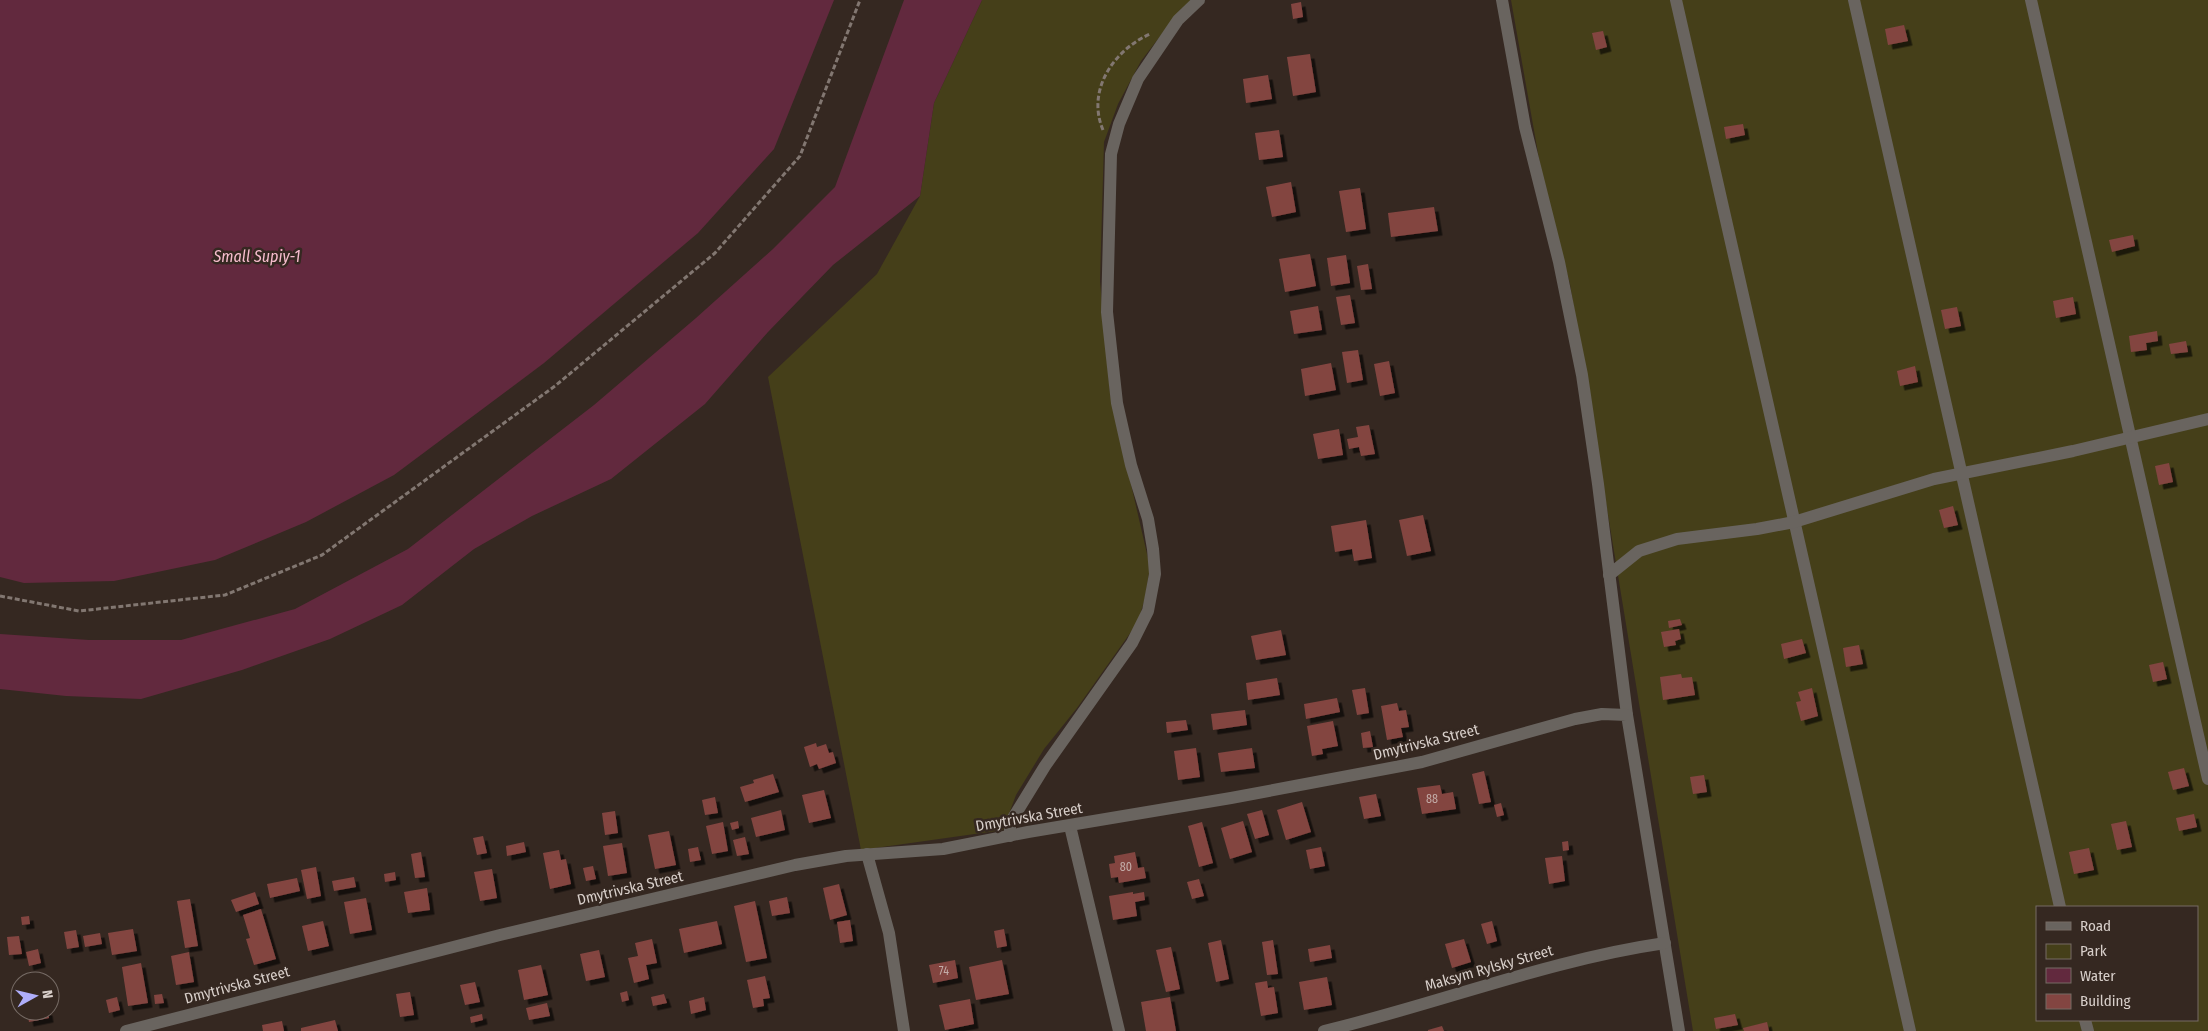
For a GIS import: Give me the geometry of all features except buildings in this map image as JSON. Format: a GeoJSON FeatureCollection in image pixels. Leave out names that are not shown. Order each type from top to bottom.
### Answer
{"type":"FeatureCollection","features":[{"type":"Feature","properties":{"kind":"street"},"geometry":{"type":"LineString","coordinates":[[1010,836],[1010,823],[1045,766],[1139,633],[1148,611],[1154,583],[1155,563],[1150,534],[1126,448],[1111,355],[1107,293],[1111,233],[1110,170],[1114,141],[1132,89],[1172,28],[1183,14],[1199,0]]}},
{"type":"Feature","properties":{"kind":"street"},"geometry":{"type":"LineString","coordinates":[[1502,0],[1525,127],[1557,254],[1582,375],[1627,715],[1679,1031]]}},
{"type":"Feature","properties":{"kind":"street"},"geometry":{"type":"LineString","coordinates":[[1676,0],[1910,1031]]}},
{"type":"Feature","properties":{"kind":"street"},"geometry":{"type":"LineString","coordinates":[[1854,0],[2060,906]]}},
{"type":"Feature","properties":{"kind":"street"},"geometry":{"type":"LineString","coordinates":[[2031,0],[2208,779]]}},
{"type":"Feature","properties":{"kind":"street"},"geometry":{"type":"LineString","coordinates":[[1609,575],[1639,551],[1677,538],[1757,529],[1794,522],[1895,489],[1961,473],[2073,451],[2208,419]]}},
{"type":"Feature","properties":{"kind":"street","name":"Dmytrivska Street"},"geometry":{"type":"LineString","coordinates":[[126,1031],[582,916],[795,865],[867,854],[928,851],[1070,826],[1406,765],[1586,716],[1627,715]]}},
{"type":"Feature","properties":{"kind":"street"},"geometry":{"type":"LineString","coordinates":[[1070,826],[1119,1031]]}},
{"type":"Feature","properties":{"kind":"street"},"geometry":{"type":"LineString","coordinates":[[867,854],[889,933],[904,1031]]}},
{"type":"Feature","properties":{"kind":"street","name":"Maksym Rylsky Street"},"geometry":{"type":"LineString","coordinates":[[1324,1031],[1399,1012],[1581,959],[1665,943]]}},
{"type":"Feature","properties":{"kind":"path"},"geometry":{"type":"LineString","coordinates":[[0,596],[79,610],[225,595],[322,555],[554,386],[715,253],[800,156],[860,0]]}},
{"type":"Feature","properties":{"kind":"path"},"geometry":{"type":"LineString","coordinates":[[1114,141],[1102,128],[1097,103],[1108,69],[1123,50],[1140,39],[1172,28]]}},
{"type":"Feature","properties":{"kind":"green space"},"geometry":{"type":"Polygon","coordinates":[[[982,0],[1195,0],[1181,9],[1141,61],[1118,104],[1104,142],[1100,281],[1110,393],[1150,567],[1145,598],[1138,622],[1077,708],[1044,749],[1016,795],[1003,830],[861,850],[768,377],[877,274],[920,196],[934,103],[982,0]]]}},
{"type":"Feature","properties":{"kind":"green space"},"geometry":{"type":"Polygon","coordinates":[[[1511,0],[2208,0],[2208,1031],[1693,1031],[1570,284],[1544,187],[1511,0]]]}},
{"type":"Feature","properties":{"kind":"water","name":"Small Supiy-1"},"geometry":{"type":"Polygon","coordinates":[[[0,0],[834,0],[774,149],[698,233],[544,363],[394,475],[306,522],[215,560],[114,581],[24,583],[0,577],[0,0]]]}},
{"type":"Feature","properties":{"kind":"water"},"geometry":{"type":"Polygon","coordinates":[[[904,0],[982,0],[934,103],[920,196],[833,265],[768,332],[705,404],[611,479],[532,516],[474,549],[402,605],[330,639],[242,670],[141,699],[66,696],[0,689],[0,634],[89,640],[181,640],[295,609],[408,549],[594,405],[773,249],[835,187],[904,0]]]}}]}
